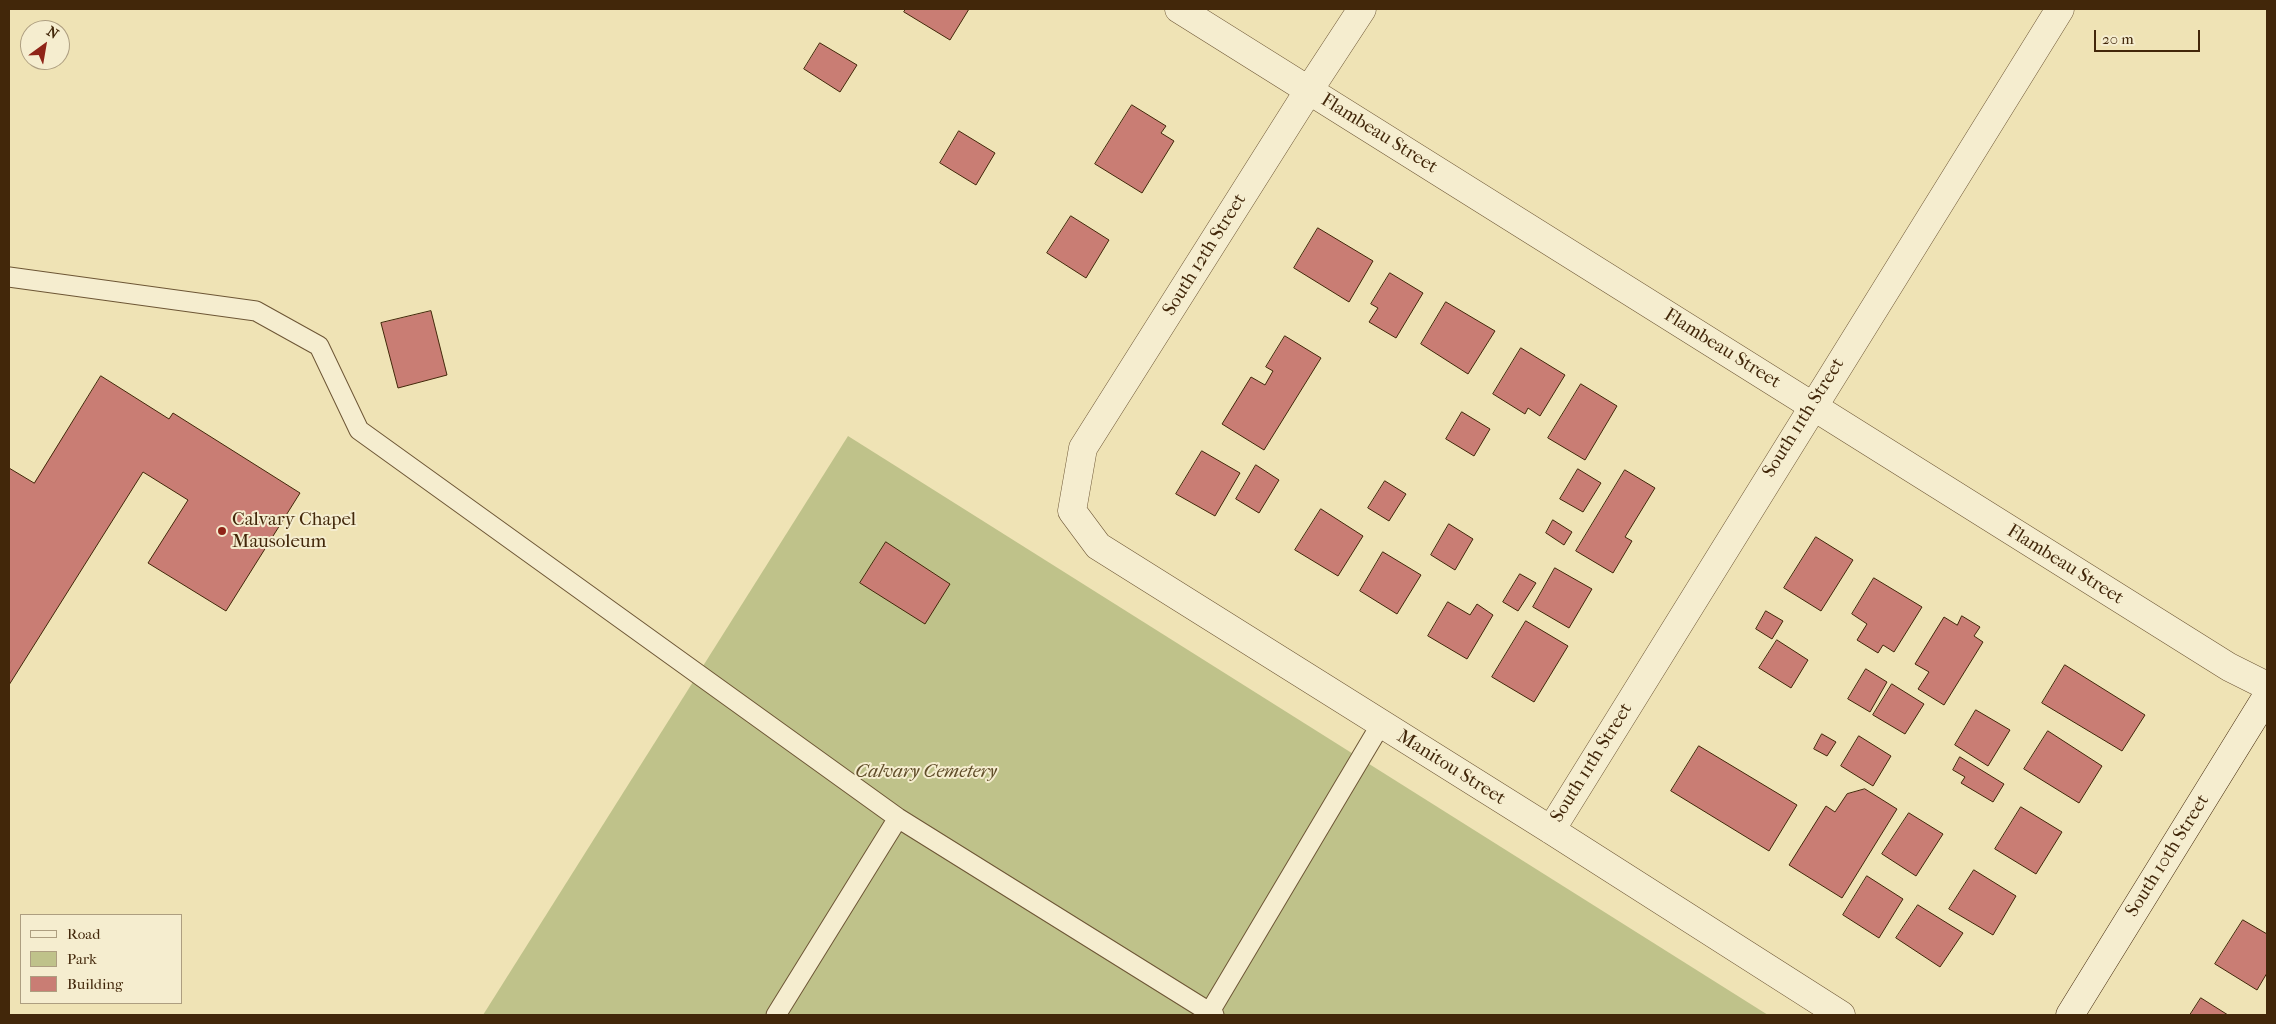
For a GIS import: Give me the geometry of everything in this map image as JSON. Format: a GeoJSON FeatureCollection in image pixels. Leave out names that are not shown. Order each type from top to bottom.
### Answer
{"type":"FeatureCollection","features":[{"type":"Feature","properties":{"kind":"street","name":"Flambeau Street"},"geometry":{"type":"LineString","coordinates":[[1180,9],[2229,668],[2267,686]]}},
{"type":"Feature","properties":{"kind":"street","name":"South 12th Street"},"geometry":{"type":"LineString","coordinates":[[1072,511],[1083,448],[1362,9]]}},
{"type":"Feature","properties":{"kind":"street","name":"South 11th Street"},"geometry":{"type":"LineString","coordinates":[[1551,830],[1812,405],[2060,9]]}},
{"type":"Feature","properties":{"kind":"street","name":"Manitou Street"},"geometry":{"type":"LineString","coordinates":[[1072,511],[1098,546],[1551,830],[1840,1015]]}},
{"type":"Feature","properties":{"kind":"street","name":"South 10th Street"},"geometry":{"type":"LineString","coordinates":[[2070,1015],[2267,696]]}},
{"type":"Feature","properties":{"kind":"lane"},"geometry":{"type":"LineString","coordinates":[[9,277],[256,311],[319,346],[359,430],[898,818],[1210,1014],[1381,724]]}},
{"type":"Feature","properties":{"kind":"lane"},"geometry":{"type":"LineString","coordinates":[[776,1015],[898,818]]}},
{"type":"Feature","properties":{"kind":"green space","name":"Calvary Cemetery"},"geometry":{"type":"Polygon","coordinates":[[[848,436],[1768,1015],[483,1015],[848,436]]]}},
{"type":"Feature","properties":{"kind":"building"},"geometry":{"type":"Polygon","coordinates":[[[906,9],[969,9],[950,40],[904,12],[906,9]]]}},
{"type":"Feature","properties":{"kind":"building"},"geometry":{"type":"Polygon","coordinates":[[[820,43],[857,65],[840,92],[804,69],[820,43]]]}},
{"type":"Feature","properties":{"kind":"building"},"geometry":{"type":"Polygon","coordinates":[[[1132,105],[1166,126],[1161,133],[1174,141],[1142,193],[1095,164],[1132,105]]]}},
{"type":"Feature","properties":{"kind":"building"},"geometry":{"type":"Polygon","coordinates":[[[959,131],[995,153],[976,185],[940,163],[959,131]]]}},
{"type":"Feature","properties":{"kind":"building"},"geometry":{"type":"Polygon","coordinates":[[[1071,216],[1109,240],[1086,278],[1047,253],[1071,216]]]}},
{"type":"Feature","properties":{"kind":"building"},"geometry":{"type":"Polygon","coordinates":[[[1318,228],[1373,261],[1349,302],[1294,268],[1318,228]]]}},
{"type":"Feature","properties":{"kind":"building"},"geometry":{"type":"Polygon","coordinates":[[[1390,273],[1423,293],[1396,338],[1369,322],[1378,308],[1371,304],[1390,273]]]}},
{"type":"Feature","properties":{"kind":"building"},"geometry":{"type":"Polygon","coordinates":[[[1446,302],[1495,331],[1468,374],[1421,344],[1446,302]]]}},
{"type":"Feature","properties":{"kind":"building"},"geometry":{"type":"Polygon","coordinates":[[[431,311],[447,375],[398,388],[381,323],[431,311]]]}},
{"type":"Feature","properties":{"kind":"building"},"geometry":{"type":"Polygon","coordinates":[[[1285,336],[1321,358],[1264,450],[1222,424],[1251,377],[1265,385],[1273,371],[1266,367],[1285,336]]]}},
{"type":"Feature","properties":{"kind":"building"},"geometry":{"type":"Polygon","coordinates":[[[1521,348],[1565,375],[1540,416],[1528,408],[1525,414],[1493,394],[1521,348]]]}},
{"type":"Feature","properties":{"kind":"building","name":"Calvary Chapel Mausoleum"},"geometry":{"type":"Polygon","coordinates":[[[101,376],[169,419],[173,413],[300,493],[226,611],[148,563],[188,500],[143,472],[9,685],[9,468],[34,483],[101,376]]]}},
{"type":"Feature","properties":{"kind":"building"},"geometry":{"type":"Polygon","coordinates":[[[1581,384],[1617,406],[1585,460],[1548,438],[1581,384]]]}},
{"type":"Feature","properties":{"kind":"building"},"geometry":{"type":"Polygon","coordinates":[[[1462,412],[1490,429],[1474,456],[1446,439],[1462,412]]]}},
{"type":"Feature","properties":{"kind":"building"},"geometry":{"type":"Polygon","coordinates":[[[1202,451],[1240,473],[1215,516],[1176,494],[1202,451]]]}},
{"type":"Feature","properties":{"kind":"building"},"geometry":{"type":"Polygon","coordinates":[[[1256,465],[1279,480],[1259,513],[1236,499],[1256,465]]]}},
{"type":"Feature","properties":{"kind":"building"},"geometry":{"type":"Polygon","coordinates":[[[1578,469],[1601,483],[1583,512],[1560,499],[1578,469]]]}},
{"type":"Feature","properties":{"kind":"building"},"geometry":{"type":"Polygon","coordinates":[[[1625,470],[1655,488],[1625,537],[1632,541],[1613,573],[1576,551],[1625,470]]]}},
{"type":"Feature","properties":{"kind":"building"},"geometry":{"type":"Polygon","coordinates":[[[1385,481],[1406,494],[1389,521],[1368,508],[1385,481]]]}},
{"type":"Feature","properties":{"kind":"building"},"geometry":{"type":"Polygon","coordinates":[[[1321,509],[1363,536],[1338,576],[1295,550],[1321,509]]]}},
{"type":"Feature","properties":{"kind":"building"},"geometry":{"type":"Polygon","coordinates":[[[1553,520],[1572,532],[1564,545],[1546,533],[1553,520]]]}},
{"type":"Feature","properties":{"kind":"building"},"geometry":{"type":"Polygon","coordinates":[[[1449,524],[1473,539],[1455,570],[1431,555],[1449,524]]]}},
{"type":"Feature","properties":{"kind":"building"},"geometry":{"type":"Polygon","coordinates":[[[1816,537],[1853,560],[1821,611],[1784,588],[1816,537]]]}},
{"type":"Feature","properties":{"kind":"building"},"geometry":{"type":"Polygon","coordinates":[[[886,542],[950,584],[925,624],[860,583],[886,542]]]}},
{"type":"Feature","properties":{"kind":"building"},"geometry":{"type":"Polygon","coordinates":[[[1383,552],[1421,575],[1397,614],[1360,591],[1383,552]]]}},
{"type":"Feature","properties":{"kind":"building"},"geometry":{"type":"Polygon","coordinates":[[[1555,568],[1592,589],[1569,628],[1533,607],[1555,568]]]}},
{"type":"Feature","properties":{"kind":"building"},"geometry":{"type":"Polygon","coordinates":[[[1520,574],[1536,583],[1518,611],[1503,602],[1520,574]]]}},
{"type":"Feature","properties":{"kind":"building"},"geometry":{"type":"Polygon","coordinates":[[[1874,578],[1922,607],[1894,652],[1883,645],[1878,653],[1857,640],[1867,624],[1852,614],[1874,578]]]}},
{"type":"Feature","properties":{"kind":"building"},"geometry":{"type":"Polygon","coordinates":[[[1448,602],[1470,615],[1477,604],[1493,615],[1467,659],[1428,636],[1448,602]]]}},
{"type":"Feature","properties":{"kind":"building"},"geometry":{"type":"Polygon","coordinates":[[[1766,611],[1783,621],[1772,639],[1756,629],[1766,611]]]}},
{"type":"Feature","properties":{"kind":"building"},"geometry":{"type":"Polygon","coordinates":[[[1962,616],[1980,627],[1974,636],[1983,642],[1944,705],[1918,689],[1929,672],[1915,664],[1944,617],[1957,625],[1962,616]]]}},
{"type":"Feature","properties":{"kind":"building"},"geometry":{"type":"Polygon","coordinates":[[[1526,621],[1568,646],[1534,702],[1492,677],[1526,621]]]}},
{"type":"Feature","properties":{"kind":"building"},"geometry":{"type":"Polygon","coordinates":[[[1777,640],[1808,660],[1791,688],[1759,668],[1777,640]]]}},
{"type":"Feature","properties":{"kind":"building"},"geometry":{"type":"Polygon","coordinates":[[[2065,665],[2145,715],[2122,751],[2042,703],[2065,665]]]}},
{"type":"Feature","properties":{"kind":"building"},"geometry":{"type":"Polygon","coordinates":[[[1866,669],[1887,682],[1870,712],[1848,699],[1866,669]]]}},
{"type":"Feature","properties":{"kind":"building"},"geometry":{"type":"Polygon","coordinates":[[[1892,684],[1924,704],[1905,734],[1873,715],[1892,684]]]}},
{"type":"Feature","properties":{"kind":"building"},"geometry":{"type":"Polygon","coordinates":[[[1976,710],[2010,730],[1988,766],[1955,745],[1976,710]]]}},
{"type":"Feature","properties":{"kind":"building"},"geometry":{"type":"Polygon","coordinates":[[[2048,731],[2102,766],[2079,803],[2024,769],[2048,731]]]}},
{"type":"Feature","properties":{"kind":"building"},"geometry":{"type":"Polygon","coordinates":[[[1822,734],[1836,742],[1827,756],[1814,749],[1822,734]]]}},
{"type":"Feature","properties":{"kind":"building"},"geometry":{"type":"Polygon","coordinates":[[[1859,736],[1891,756],[1873,786],[1841,766],[1859,736]]]}},
{"type":"Feature","properties":{"kind":"building"},"geometry":{"type":"Polygon","coordinates":[[[1699,746],[1797,805],[1769,851],[1671,791],[1699,746]]]}},
{"type":"Feature","properties":{"kind":"building"},"geometry":{"type":"Polygon","coordinates":[[[1960,757],[2004,784],[1993,802],[1961,783],[1965,777],[1953,770],[1960,757]]]}},
{"type":"Feature","properties":{"kind":"building"},"geometry":{"type":"Polygon","coordinates":[[[1865,789],[1897,809],[1842,898],[1789,865],[1826,806],[1835,812],[1847,794],[1865,789]]]}},
{"type":"Feature","properties":{"kind":"building"},"geometry":{"type":"Polygon","coordinates":[[[2021,807],[2062,832],[2036,874],[1995,849],[2021,807]]]}},
{"type":"Feature","properties":{"kind":"building"},"geometry":{"type":"Polygon","coordinates":[[[1909,813],[1943,834],[1916,876],[1882,854],[1909,813]]]}},
{"type":"Feature","properties":{"kind":"building"},"geometry":{"type":"Polygon","coordinates":[[[1974,870],[2016,896],[1993,935],[1949,909],[1974,870]]]}},
{"type":"Feature","properties":{"kind":"building"},"geometry":{"type":"Polygon","coordinates":[[[1867,876],[1903,899],[1879,938],[1843,915],[1867,876]]]}},
{"type":"Feature","properties":{"kind":"building"},"geometry":{"type":"Polygon","coordinates":[[[1918,905],[1963,933],[1940,967],[1896,938],[1918,905]]]}},
{"type":"Feature","properties":{"kind":"building"},"geometry":{"type":"Polygon","coordinates":[[[2243,920],[2267,934],[2267,973],[2257,990],[2215,964],[2243,920]]]}},
{"type":"Feature","properties":{"kind":"building"},"geometry":{"type":"Polygon","coordinates":[[[2201,998],[2228,1015],[2190,1015],[2201,998]]]}},
{"type":"Feature","properties":{"kind":"place","name":"Calvary Chapel Mausoleum"},"geometry":{"type":"Point","coordinates":[222,531]}}]}
